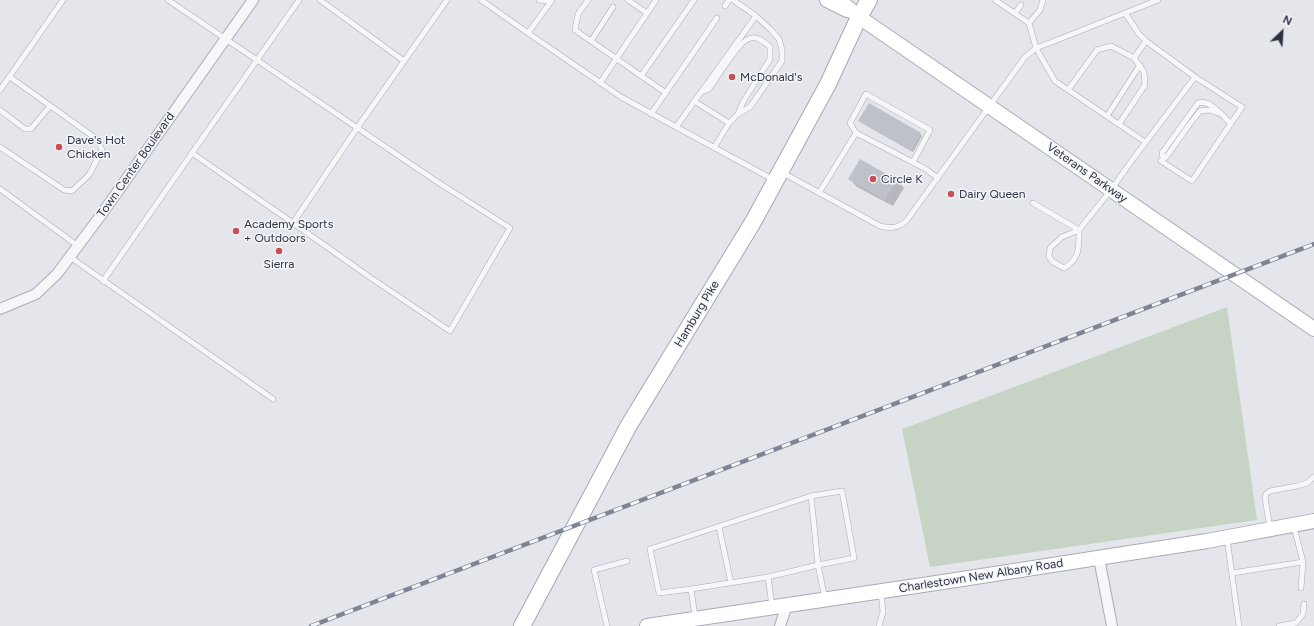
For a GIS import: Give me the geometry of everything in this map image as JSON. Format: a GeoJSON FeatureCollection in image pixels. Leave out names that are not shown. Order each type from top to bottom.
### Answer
{"type":"FeatureCollection","features":[{"type":"Feature","properties":{"kind":"main road","name":"Veterans Parkway"},"geometry":{"type":"LineString","coordinates":[[827,0],[859,17]]}},
{"type":"Feature","properties":{"kind":"main road","name":"Veterans Parkway"},"geometry":{"type":"LineString","coordinates":[[839,0],[859,17],[1314,329]]}},
{"type":"Feature","properties":{"kind":"main road","name":"Hamburg Pike"},"geometry":{"type":"LineString","coordinates":[[522,626],[629,425],[753,222],[828,84],[859,17],[869,0]]}},
{"type":"Feature","properties":{"kind":"main road","name":"Charlestown New Albany Road"},"geometry":{"type":"LineString","coordinates":[[656,625],[1099,558],[1314,521]]}},
{"type":"Feature","properties":{"kind":"street","name":"Town Center Boulevard"},"geometry":{"type":"LineString","coordinates":[[0,309],[36,294],[57,274],[101,215],[253,0]]}},
{"type":"Feature","properties":{"kind":"street"},"geometry":{"type":"LineString","coordinates":[[1099,558],[1112,626]]}},
{"type":"Feature","properties":{"kind":"street"},"geometry":{"type":"LineString","coordinates":[[780,626],[787,605]]}},
{"type":"Feature","properties":{"kind":"lane"},"geometry":{"type":"LineString","coordinates":[[0,90],[63,0]]}},
{"type":"Feature","properties":{"kind":"lane"},"geometry":{"type":"LineString","coordinates":[[168,0],[441,185],[510,228],[450,331],[371,278],[192,153]]}},
{"type":"Feature","properties":{"kind":"lane"},"geometry":{"type":"LineString","coordinates":[[103,281],[299,0]]}},
{"type":"Feature","properties":{"kind":"lane"},"geometry":{"type":"LineString","coordinates":[[320,0],[404,61]]}},
{"type":"Feature","properties":{"kind":"lane"},"geometry":{"type":"LineString","coordinates":[[293,223],[357,128],[447,0]]}},
{"type":"Feature","properties":{"kind":"lane"},"geometry":{"type":"LineString","coordinates":[[481,0],[600,83],[651,114],[714,148],[819,193],[880,226],[892,228],[898,227],[907,220],[1025,58],[1036,48],[1158,0]]}},
{"type":"Feature","properties":{"kind":"lane"},"geometry":{"type":"LineString","coordinates":[[539,0],[551,1]]}},
{"type":"Feature","properties":{"kind":"lane"},"geometry":{"type":"LineString","coordinates":[[588,0],[578,14],[575,30],[666,93]]}},
{"type":"Feature","properties":{"kind":"lane"},"geometry":{"type":"LineString","coordinates":[[628,0],[648,13]]}},
{"type":"Feature","properties":{"kind":"lane"},"geometry":{"type":"LineString","coordinates":[[638,0],[641,9]]}},
{"type":"Feature","properties":{"kind":"lane"},"geometry":{"type":"LineString","coordinates":[[600,83],[656,0]]}},
{"type":"Feature","properties":{"kind":"lane"},"geometry":{"type":"LineString","coordinates":[[641,76],[694,0]]}},
{"type":"Feature","properties":{"kind":"lane"},"geometry":{"type":"LineString","coordinates":[[725,6],[729,0]]}},
{"type":"Feature","properties":{"kind":"lane"},"geometry":{"type":"LineString","coordinates":[[714,148],[729,123],[738,114],[750,107],[782,61],[782,50],[779,39],[756,16],[733,0]]}},
{"type":"Feature","properties":{"kind":"lane"},"geometry":{"type":"LineString","coordinates":[[996,0],[1029,23],[1036,48],[1055,81],[1145,142]]}},
{"type":"Feature","properties":{"kind":"lane"},"geometry":{"type":"LineString","coordinates":[[1004,6],[1008,0]]}},
{"type":"Feature","properties":{"kind":"lane"},"geometry":{"type":"LineString","coordinates":[[1029,23],[1040,10],[1043,0]]}},
{"type":"Feature","properties":{"kind":"lane"},"geometry":{"type":"LineString","coordinates":[[528,33],[551,1]]}},
{"type":"Feature","properties":{"kind":"lane"},"geometry":{"type":"LineString","coordinates":[[1015,13],[1021,6]]}},
{"type":"Feature","properties":{"kind":"lane"},"geometry":{"type":"LineString","coordinates":[[591,41],[613,7]]}},
{"type":"Feature","properties":{"kind":"lane"},"geometry":{"type":"LineString","coordinates":[[1125,13],[1139,34],[1146,41],[1195,77],[1242,107],[1192,181],[1162,160]]}},
{"type":"Feature","properties":{"kind":"lane"},"geometry":{"type":"LineString","coordinates":[[676,127],[756,16]]}},
{"type":"Feature","properties":{"kind":"lane"},"geometry":{"type":"LineString","coordinates":[[651,114],[717,18]]}},
{"type":"Feature","properties":{"kind":"lane"},"geometry":{"type":"LineString","coordinates":[[701,92],[709,89],[740,46],[747,39],[756,38],[764,41],[770,47],[770,59],[743,102],[738,114]]}},
{"type":"Feature","properties":{"kind":"lane"},"geometry":{"type":"LineString","coordinates":[[1134,58],[1146,41]]}},
{"type":"Feature","properties":{"kind":"lane"},"geometry":{"type":"LineString","coordinates":[[1068,90],[1097,50],[1111,46],[1134,58],[1144,72],[1145,84],[1118,124]]}},
{"type":"Feature","properties":{"kind":"lane"},"geometry":{"type":"LineString","coordinates":[[1107,116],[1140,65]]}},
{"type":"Feature","properties":{"kind":"lane"},"geometry":{"type":"LineString","coordinates":[[0,147],[64,190],[72,192],[89,175],[102,150],[98,140],[10,77]]}},
{"type":"Feature","properties":{"kind":"lane"},"geometry":{"type":"LineString","coordinates":[[1079,230],[1080,247],[1072,263],[1064,268],[1053,262],[1049,257],[1050,248],[1062,237],[1079,230],[1111,190],[1145,142],[1195,77]]}},
{"type":"Feature","properties":{"kind":"lane"},"geometry":{"type":"LineString","coordinates":[[913,162],[930,130],[866,94],[850,123],[856,133],[924,168],[938,178]]}},
{"type":"Feature","properties":{"kind":"lane"},"geometry":{"type":"LineString","coordinates":[[694,101],[729,123]]}},
{"type":"Feature","properties":{"kind":"lane"},"geometry":{"type":"LineString","coordinates":[[1162,160],[1162,153],[1198,103],[1203,101],[1208,103],[1231,124]]}},
{"type":"Feature","properties":{"kind":"lane"},"geometry":{"type":"LineString","coordinates":[[0,110],[25,129],[31,129],[50,106]]}},
{"type":"Feature","properties":{"kind":"lane"},"geometry":{"type":"LineString","coordinates":[[1162,160],[1167,156],[1200,111],[1209,110],[1221,114]]}},
{"type":"Feature","properties":{"kind":"lane"},"geometry":{"type":"LineString","coordinates":[[819,193],[856,133]]}},
{"type":"Feature","properties":{"kind":"lane"},"geometry":{"type":"LineString","coordinates":[[0,189],[78,246]]}},
{"type":"Feature","properties":{"kind":"lane"},"geometry":{"type":"LineString","coordinates":[[1033,203],[1079,230]]}},
{"type":"Feature","properties":{"kind":"lane"},"geometry":{"type":"LineString","coordinates":[[70,257],[273,399]]}},
{"type":"Feature","properties":{"kind":"lane"},"geometry":{"type":"LineString","coordinates":[[1270,529],[1265,498],[1266,494],[1270,491],[1297,486],[1314,477]]}},
{"type":"Feature","properties":{"kind":"lane"},"geometry":{"type":"LineString","coordinates":[[842,491],[854,558],[768,577],[659,593],[650,549],[811,496],[842,491]]}},
{"type":"Feature","properties":{"kind":"lane"},"geometry":{"type":"LineString","coordinates":[[811,496],[818,565],[825,600]]}},
{"type":"Feature","properties":{"kind":"lane"},"geometry":{"type":"LineString","coordinates":[[1294,524],[1303,562],[1301,588]]}},
{"type":"Feature","properties":{"kind":"lane"},"geometry":{"type":"LineString","coordinates":[[719,527],[731,583]]}},
{"type":"Feature","properties":{"kind":"lane"},"geometry":{"type":"LineString","coordinates":[[1227,537],[1239,626]]}},
{"type":"Feature","properties":{"kind":"lane"},"geometry":{"type":"LineString","coordinates":[[607,626],[594,570],[627,561]]}},
{"type":"Feature","properties":{"kind":"lane"},"geometry":{"type":"LineString","coordinates":[[1232,573],[1303,562]]}},
{"type":"Feature","properties":{"kind":"lane"},"geometry":{"type":"LineString","coordinates":[[768,577],[773,607]]}},
{"type":"Feature","properties":{"kind":"lane"},"geometry":{"type":"LineString","coordinates":[[691,589],[695,618]]}},
{"type":"Feature","properties":{"kind":"lane"},"geometry":{"type":"LineString","coordinates":[[879,626],[883,612],[881,592]]}},
{"type":"Feature","properties":{"kind":"lane"},"geometry":{"type":"LineString","coordinates":[[1279,626],[1296,623],[1303,614],[1304,604]]}},
{"type":"Feature","properties":{"kind":"green space"},"geometry":{"type":"Polygon","coordinates":[[[1227,307],[1257,520],[930,567],[902,429],[1227,307]]]}},
{"type":"Feature","properties":{"kind":"building","name":"Circle K"},"geometry":{"type":"Polygon","coordinates":[[[869,103],[921,133],[911,151],[858,121],[869,103]]]}},
{"type":"Feature","properties":{"kind":"building","name":"Circle K"},"geometry":{"type":"Polygon","coordinates":[[[860,159],[897,180],[885,200],[848,179],[860,159]]]}},
{"type":"Feature","properties":{"kind":"railway"},"geometry":{"type":"LineString","coordinates":[[311,626],[1314,244]]}},
{"type":"Feature","properties":{"kind":"place","name":"McDonald's"},"geometry":{"type":"Point","coordinates":[732,77]}},
{"type":"Feature","properties":{"kind":"place","name":"Dave's Hot Chicken"},"geometry":{"type":"Point","coordinates":[59,147]}},
{"type":"Feature","properties":{"kind":"place","name":"Circle K"},"geometry":{"type":"Point","coordinates":[873,179]}},
{"type":"Feature","properties":{"kind":"place","name":"Dairy Queen"},"geometry":{"type":"Point","coordinates":[951,194]}},
{"type":"Feature","properties":{"kind":"place","name":"Academy Sports + Outdoors"},"geometry":{"type":"Point","coordinates":[236,231]}},
{"type":"Feature","properties":{"kind":"place","name":"Sierra"},"geometry":{"type":"Point","coordinates":[279,251]}}]}
